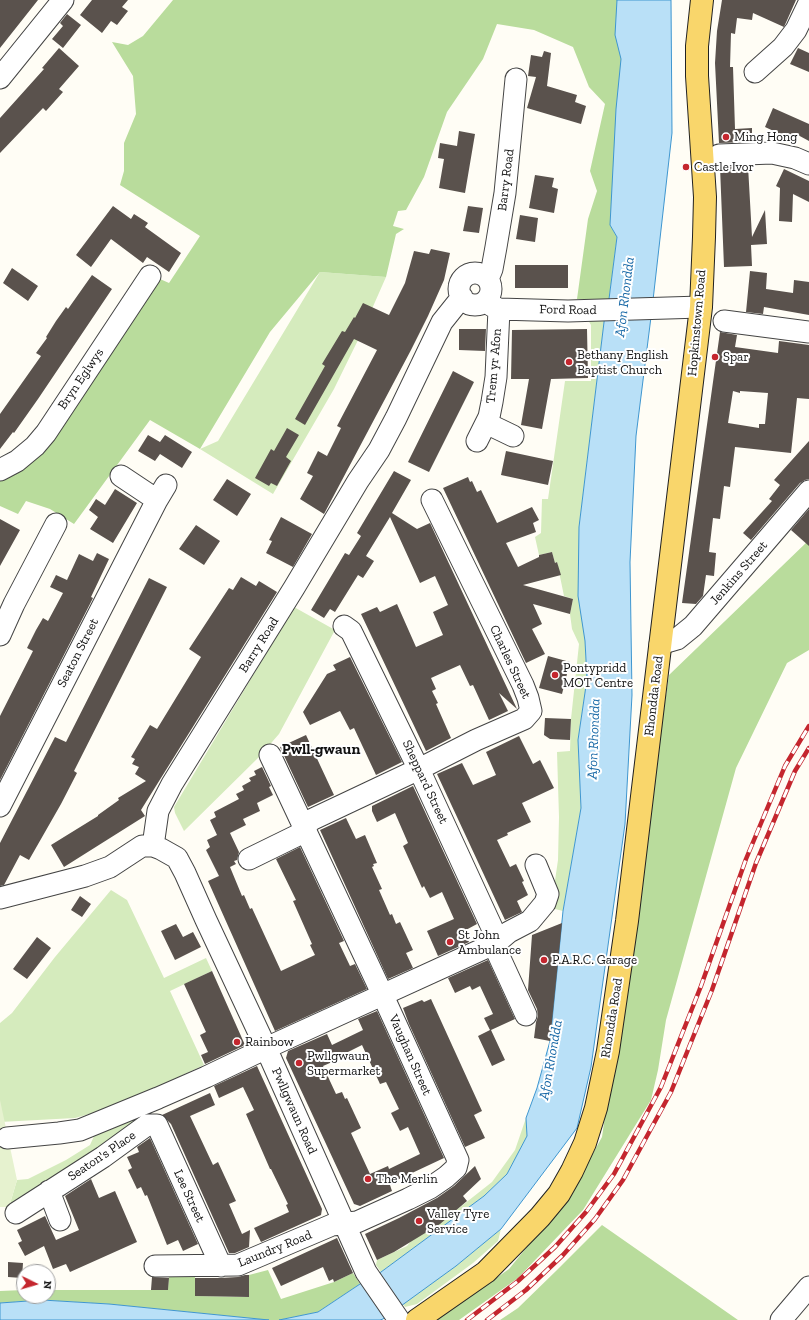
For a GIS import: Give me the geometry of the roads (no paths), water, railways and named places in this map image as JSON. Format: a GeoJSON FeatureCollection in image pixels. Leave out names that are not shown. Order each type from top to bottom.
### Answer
{"type":"FeatureCollection","features":[{"type":"Feature","properties":{"kind":"main road","name":"Hopkinstown Road"},"geometry":{"type":"LineString","coordinates":[[660,644],[701,307],[705,197],[697,76],[697,46],[702,0]]}},
{"type":"Feature","properties":{"kind":"main road","name":"Rhondda Road"},"geometry":{"type":"LineString","coordinates":[[417,1320],[486,1272],[540,1217],[559,1194],[585,1143],[596,1108],[609,1044],[627,920],[660,644]]}},
{"type":"Feature","properties":{"kind":"street"},"geometry":{"type":"LineString","coordinates":[[0,78],[63,0]]}},
{"type":"Feature","properties":{"kind":"street"},"geometry":{"type":"LineString","coordinates":[[755,72],[783,47],[802,33],[809,3]]}},
{"type":"Feature","properties":{"kind":"street","name":"Barry Road"},"geometry":{"type":"LineString","coordinates":[[493,304],[488,279],[492,269],[505,193],[516,79]]}},
{"type":"Feature","properties":{"kind":"street"},"geometry":{"type":"LineString","coordinates":[[719,155],[772,153],[795,158],[809,164]]}},
{"type":"Feature","properties":{"kind":"street"},"geometry":{"type":"LineString","coordinates":[[488,279],[479,273],[467,275],[461,282],[460,287],[462,297],[466,302],[477,305],[482,303],[493,304]]}},
{"type":"Feature","properties":{"kind":"street","name":"Bryn Eglwys"},"geometry":{"type":"LineString","coordinates":[[0,470],[17,461],[35,446],[46,433],[150,276]]}},
{"type":"Feature","properties":{"kind":"street","name":"Barry Road"},"geometry":{"type":"LineString","coordinates":[[153,846],[158,811],[172,784],[294,588],[358,481],[379,450],[442,322],[462,297]]}},
{"type":"Feature","properties":{"kind":"street","name":"Ford Road"},"geometry":{"type":"LineString","coordinates":[[493,304],[568,311],[701,307]]}},
{"type":"Feature","properties":{"kind":"street","name":"Trem yr Afon"},"geometry":{"type":"LineString","coordinates":[[493,304],[496,377],[492,402],[482,432],[513,436]]}},
{"type":"Feature","properties":{"kind":"street"},"geometry":{"type":"LineString","coordinates":[[724,321],[809,332]]}},
{"type":"Feature","properties":{"kind":"street","name":"Seaton Street"},"geometry":{"type":"LineString","coordinates":[[0,806],[162,493],[121,476]]}},
{"type":"Feature","properties":{"kind":"street","name":"Jenkins Street"},"geometry":{"type":"LineString","coordinates":[[660,644],[677,638],[693,626],[809,491]]}},
{"type":"Feature","properties":{"kind":"street","name":"Charles Street"},"geometry":{"type":"LineString","coordinates":[[419,769],[476,740],[524,719],[531,711],[523,685],[432,500]]}},
{"type":"Feature","properties":{"kind":"street"},"geometry":{"type":"LineString","coordinates":[[0,635],[14,604],[56,524]]}},
{"type":"Feature","properties":{"kind":"street","name":"Sheppard Street"},"geometry":{"type":"LineString","coordinates":[[344,626],[351,631],[419,769],[494,932],[498,954],[526,1015]]}},
{"type":"Feature","properties":{"kind":"street","name":"Vaughan Street"},"geometry":{"type":"LineString","coordinates":[[270,755],[383,995],[458,1160],[456,1168],[435,1184],[408,1199],[357,1222],[345,1224]]}},
{"type":"Feature","properties":{"kind":"street"},"geometry":{"type":"LineString","coordinates":[[249,859],[298,836],[311,820],[419,769]]}},
{"type":"Feature","properties":{"kind":"street"},"geometry":{"type":"LineString","coordinates":[[0,898],[85,876],[110,867],[142,846],[153,846]]}},
{"type":"Feature","properties":{"kind":"street","name":"Pwllgwaun Road"},"geometry":{"type":"LineString","coordinates":[[153,846],[177,858],[185,872],[266,1048],[366,1272],[397,1317]]}},
{"type":"Feature","properties":{"kind":"street"},"geometry":{"type":"LineString","coordinates":[[7,1138],[80,1130],[165,1095],[496,943],[508,932],[530,921],[545,903],[548,894],[536,866]]}},
{"type":"Feature","properties":{"kind":"street","name":"Seaton's Place"},"geometry":{"type":"LineString","coordinates":[[16,1213],[103,1157],[147,1125],[157,1125]]}},
{"type":"Feature","properties":{"kind":"street","name":"Lee Street"},"geometry":{"type":"LineString","coordinates":[[157,1125],[221,1266]]}},
{"type":"Feature","properties":{"kind":"street"},"geometry":{"type":"LineString","coordinates":[[49,1191],[60,1220]]}},
{"type":"Feature","properties":{"kind":"street","name":"Laundry Road"},"geometry":{"type":"LineString","coordinates":[[155,1266],[238,1265],[332,1225],[345,1224]]}},
{"type":"Feature","properties":{"kind":"street"},"geometry":{"type":"LineString","coordinates":[[781,1320],[809,1287]]}},
{"type":"Feature","properties":{"kind":"water","name":"Afon Rhondda"},"geometry":{"type":"Polygon","coordinates":[[[617,0],[671,0],[672,133],[636,436],[630,562],[632,695],[625,824],[591,1067],[577,1128],[501,1229],[456,1266],[383,1319],[279,1320],[318,1312],[381,1272],[484,1196],[507,1174],[527,1136],[526,1118],[537,1088],[550,1041],[563,911],[581,808],[578,740],[587,679],[585,641],[578,596],[579,527],[605,314],[609,299],[617,237],[610,225],[616,109],[621,59],[615,35],[617,0]]]}},
{"type":"Feature","properties":{"kind":"water"},"geometry":{"type":"Polygon","coordinates":[[[56,1301],[109,1304],[269,1320],[0,1320],[0,1303],[16,1302],[16,1304],[56,1304],[56,1301]]]}},
{"type":"Feature","properties":{"kind":"railway"},"geometry":{"type":"LineString","coordinates":[[467,1320],[518,1281],[555,1247],[586,1212],[614,1174],[661,1087],[701,986],[746,859],[785,766],[809,726]]}},
{"type":"Feature","properties":{"kind":"railway"},"geometry":{"type":"LineString","coordinates":[[487,1320],[526,1290],[563,1255],[595,1219],[623,1180],[671,1092],[712,990],[756,863],[795,771],[809,748]]}},
{"type":"Feature","properties":{"kind":"place","name":"Ming Hong"},"geometry":{"type":"Point","coordinates":[726,137]}},
{"type":"Feature","properties":{"kind":"place","name":"Castle Ivor"},"geometry":{"type":"Point","coordinates":[686,167]}},
{"type":"Feature","properties":{"kind":"place","name":"Spar"},"geometry":{"type":"Point","coordinates":[715,357]}},
{"type":"Feature","properties":{"kind":"place","name":"Bethany English Baptist Church"},"geometry":{"type":"Point","coordinates":[569,362]}},
{"type":"Feature","properties":{"kind":"place","name":"Pontypridd MOT Centre"},"geometry":{"type":"Point","coordinates":[555,675]}},
{"type":"Feature","properties":{"kind":"place","name":"St John Ambulance"},"geometry":{"type":"Point","coordinates":[450,942]}},
{"type":"Feature","properties":{"kind":"place","name":"P.A.R.C. Garage"},"geometry":{"type":"Point","coordinates":[544,960]}},
{"type":"Feature","properties":{"kind":"place","name":"Rainbow"},"geometry":{"type":"Point","coordinates":[237,1042]}},
{"type":"Feature","properties":{"kind":"place","name":"Pwllgwaun Supermarket"},"geometry":{"type":"Point","coordinates":[299,1063]}},
{"type":"Feature","properties":{"kind":"place","name":"The Merlin"},"geometry":{"type":"Point","coordinates":[368,1179]}},
{"type":"Feature","properties":{"kind":"place","name":"Valley Tyre Service"},"geometry":{"type":"Point","coordinates":[419,1221]}},
{"type":"Feature","properties":{"kind":"district","name":"Pwll-gwaun"},"geometry":{"type":"Point","coordinates":[321,750]}}]}
